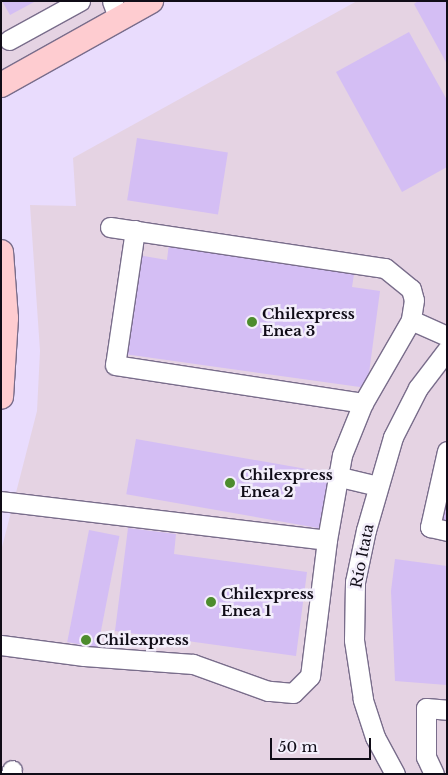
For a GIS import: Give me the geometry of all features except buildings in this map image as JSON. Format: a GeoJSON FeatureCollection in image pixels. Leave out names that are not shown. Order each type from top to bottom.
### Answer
{"type":"FeatureCollection","features":[{"type":"Feature","properties":{"kind":"main road"},"geometry":{"type":"LineString","coordinates":[[2,83],[116,10],[152,1]]}},
{"type":"Feature","properties":{"kind":"main road"},"geometry":{"type":"LineString","coordinates":[[1,252],[6,318],[1,397]]}},
{"type":"Feature","properties":{"kind":"street"},"geometry":{"type":"LineString","coordinates":[[9,40],[80,1]]}},
{"type":"Feature","properties":{"kind":"street"},"geometry":{"type":"LineString","coordinates":[[1,645],[84,656],[193,664],[268,690],[294,693],[310,676],[336,476],[348,437],[363,404],[411,320],[414,300],[411,289],[384,268],[110,226]]}},
{"type":"Feature","properties":{"kind":"street"},"geometry":{"type":"LineString","coordinates":[[135,230],[115,365],[363,404]]}},
{"type":"Feature","properties":{"kind":"street"},"geometry":{"type":"LineString","coordinates":[[411,320],[447,336]]}},
{"type":"Feature","properties":{"kind":"street","name":"Río Itata"},"geometry":{"type":"LineString","coordinates":[[395,774],[367,712],[354,640],[356,582],[378,486],[405,411],[447,350]]}},
{"type":"Feature","properties":{"kind":"street"},"geometry":{"type":"LineString","coordinates":[[447,452],[430,527],[447,531]]}},
{"type":"Feature","properties":{"kind":"street"},"geometry":{"type":"LineString","coordinates":[[336,476],[378,486]]}},
{"type":"Feature","properties":{"kind":"street"},"geometry":{"type":"LineString","coordinates":[[1,501],[327,540]]}},
{"type":"Feature","properties":{"kind":"street"},"geometry":{"type":"LineString","coordinates":[[434,774],[426,757],[426,708],[447,710]]}},
{"type":"Feature","properties":{"kind":"shaded area"},"geometry":{"type":"Polygon","coordinates":[[[1,1],[126,1],[2,71],[1,1]]]}},
{"type":"Feature","properties":{"kind":"shaded area"},"geometry":{"type":"Polygon","coordinates":[[[357,1],[447,1],[447,774],[1,774],[1,551],[37,411],[40,351],[30,205],[76,206],[73,158],[357,1]]]}},
{"type":"Feature","properties":{"kind":"place","name":"Chilexpress Enea 3"},"geometry":{"type":"Point","coordinates":[252,322]}},
{"type":"Feature","properties":{"kind":"place","name":"Chilexpress Enea 2"},"geometry":{"type":"Point","coordinates":[230,483]}},
{"type":"Feature","properties":{"kind":"place","name":"Chilexpress Enea 1"},"geometry":{"type":"Point","coordinates":[211,602]}},
{"type":"Feature","properties":{"kind":"place","name":"Chilexpress"},"geometry":{"type":"Point","coordinates":[86,640]}}]}
